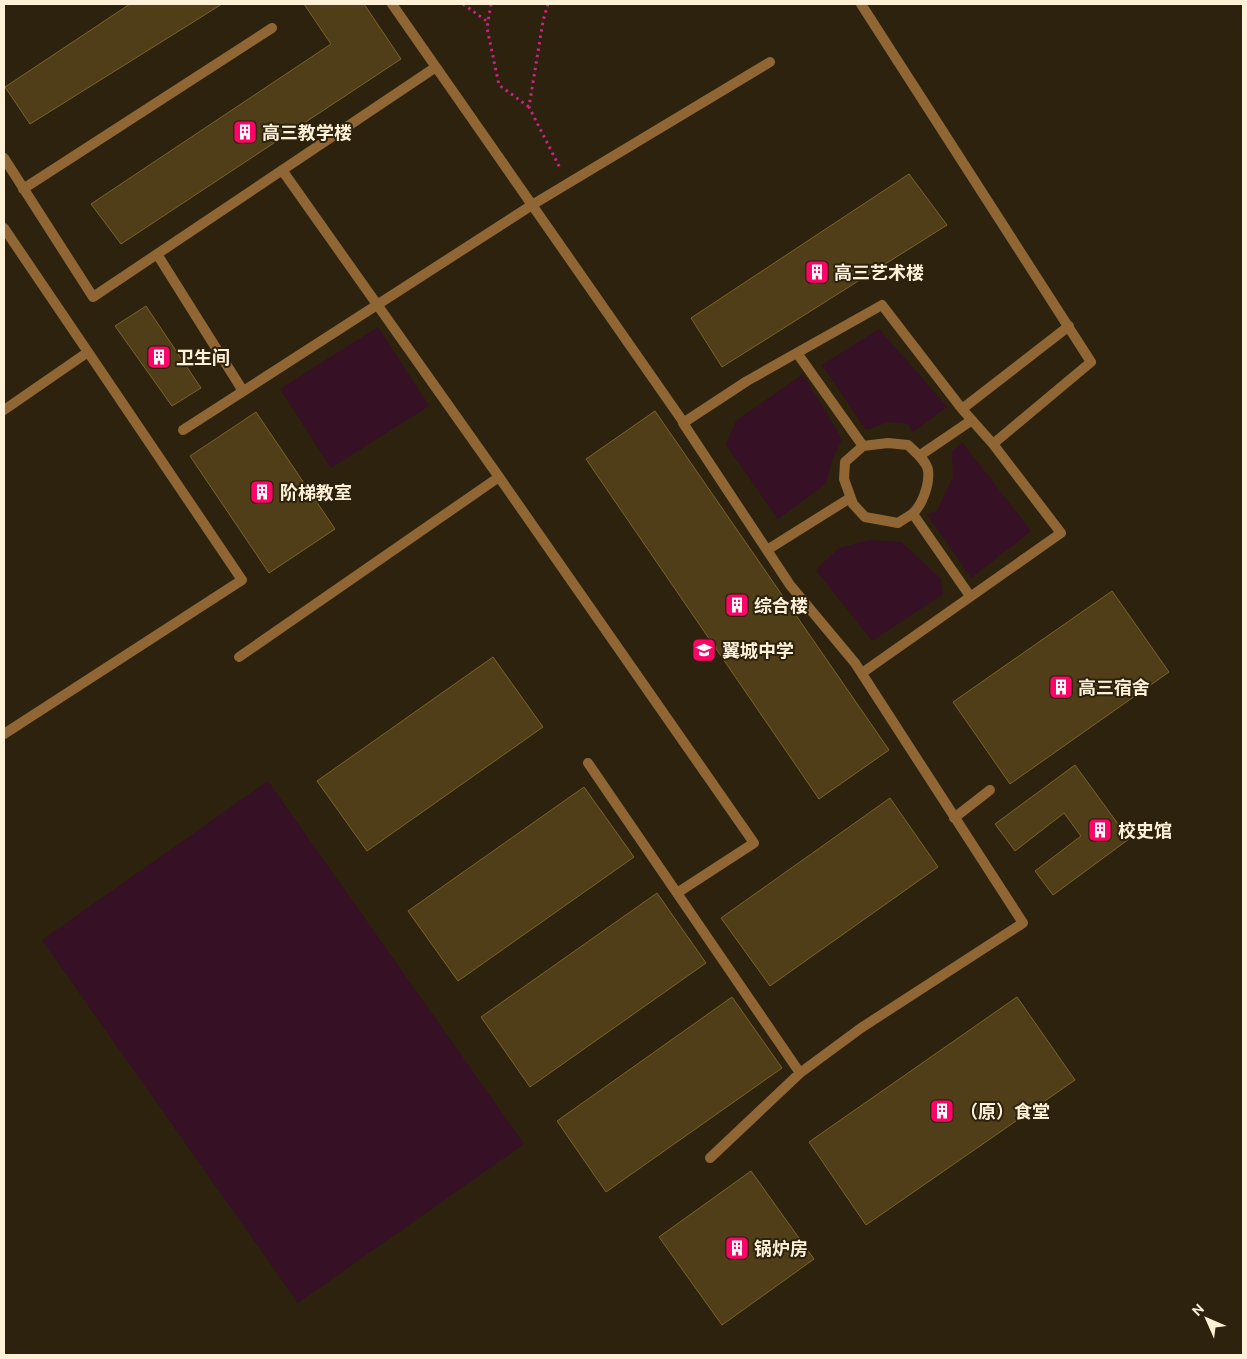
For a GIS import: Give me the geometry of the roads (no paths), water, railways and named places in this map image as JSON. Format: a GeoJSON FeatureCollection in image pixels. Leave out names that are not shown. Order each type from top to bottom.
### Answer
{"type":"FeatureCollection","features":[{"type":"Feature","properties":{"kind":"street"},"geometry":{"type":"LineString","coordinates":[[392,4],[684,423],[790,585],[862,672],[1023,923],[861,1028],[800,1073],[710,1158]]}},
{"type":"Feature","properties":{"kind":"street"},"geometry":{"type":"LineString","coordinates":[[861,4],[1091,362],[993,444]]}},
{"type":"Feature","properties":{"kind":"street"},"geometry":{"type":"LineString","coordinates":[[23,188],[272,28]]}},
{"type":"Feature","properties":{"kind":"street"},"geometry":{"type":"LineString","coordinates":[[183,430],[532,205],[770,62]]}},
{"type":"Feature","properties":{"kind":"street"},"geometry":{"type":"LineString","coordinates":[[4,158],[93,297],[436,67]]}},
{"type":"Feature","properties":{"kind":"street"},"geometry":{"type":"LineString","coordinates":[[282,170],[754,843],[677,893]]}},
{"type":"Feature","properties":{"kind":"street"},"geometry":{"type":"LineString","coordinates":[[4,228],[242,580],[4,734]]}},
{"type":"Feature","properties":{"kind":"street"},"geometry":{"type":"LineString","coordinates":[[157,254],[243,392]]}},
{"type":"Feature","properties":{"kind":"street"},"geometry":{"type":"LineString","coordinates":[[684,423],[748,381],[882,305],[1061,533],[862,672]]}},
{"type":"Feature","properties":{"kind":"street"},"geometry":{"type":"LineString","coordinates":[[962,409],[1069,326]]}},
{"type":"Feature","properties":{"kind":"street"},"geometry":{"type":"LineString","coordinates":[[4,410],[88,352]]}},
{"type":"Feature","properties":{"kind":"street"},"geometry":{"type":"LineString","coordinates":[[797,353],[863,446]]}},
{"type":"Feature","properties":{"kind":"street"},"geometry":{"type":"LineString","coordinates":[[919,456],[972,420]]}},
{"type":"Feature","properties":{"kind":"street"},"geometry":{"type":"LineString","coordinates":[[888,443],[908,445],[919,456],[928,469],[926,487],[921,503],[912,514],[898,522],[865,516],[853,504],[844,480],[845,462],[863,446],[888,443]]}},
{"type":"Feature","properties":{"kind":"street"},"geometry":{"type":"LineString","coordinates":[[239,657],[499,477]]}},
{"type":"Feature","properties":{"kind":"street"},"geometry":{"type":"LineString","coordinates":[[767,550],[850,498]]}},
{"type":"Feature","properties":{"kind":"street"},"geometry":{"type":"LineString","coordinates":[[912,514],[970,596]]}},
{"type":"Feature","properties":{"kind":"street"},"geometry":{"type":"LineString","coordinates":[[588,763],[800,1073]]}},
{"type":"Feature","properties":{"kind":"street"},"geometry":{"type":"LineString","coordinates":[[954,818],[990,790]]}},
{"type":"Feature","properties":{"kind":"place","name":"高三教学楼"},"geometry":{"type":"Point","coordinates":[245,132]}},
{"type":"Feature","properties":{"kind":"place","name":"高三艺术楼"},"geometry":{"type":"Point","coordinates":[817,272]}},
{"type":"Feature","properties":{"kind":"place","name":"卫生间"},"geometry":{"type":"Point","coordinates":[159,357]}},
{"type":"Feature","properties":{"kind":"place","name":"阶梯教室"},"geometry":{"type":"Point","coordinates":[262,492]}},
{"type":"Feature","properties":{"kind":"place","name":"综合楼"},"geometry":{"type":"Point","coordinates":[737,605]}},
{"type":"Feature","properties":{"kind":"place","name":"翼城中学"},"geometry":{"type":"Point","coordinates":[704,650]}},
{"type":"Feature","properties":{"kind":"place","name":"高三宿舍"},"geometry":{"type":"Point","coordinates":[1061,687]}},
{"type":"Feature","properties":{"kind":"place","name":"校史馆"},"geometry":{"type":"Point","coordinates":[1100,830]}},
{"type":"Feature","properties":{"kind":"place","name":"（原）食堂"},"geometry":{"type":"Point","coordinates":[942,1111]}},
{"type":"Feature","properties":{"kind":"place","name":"锅炉房"},"geometry":{"type":"Point","coordinates":[737,1248]}}]}
